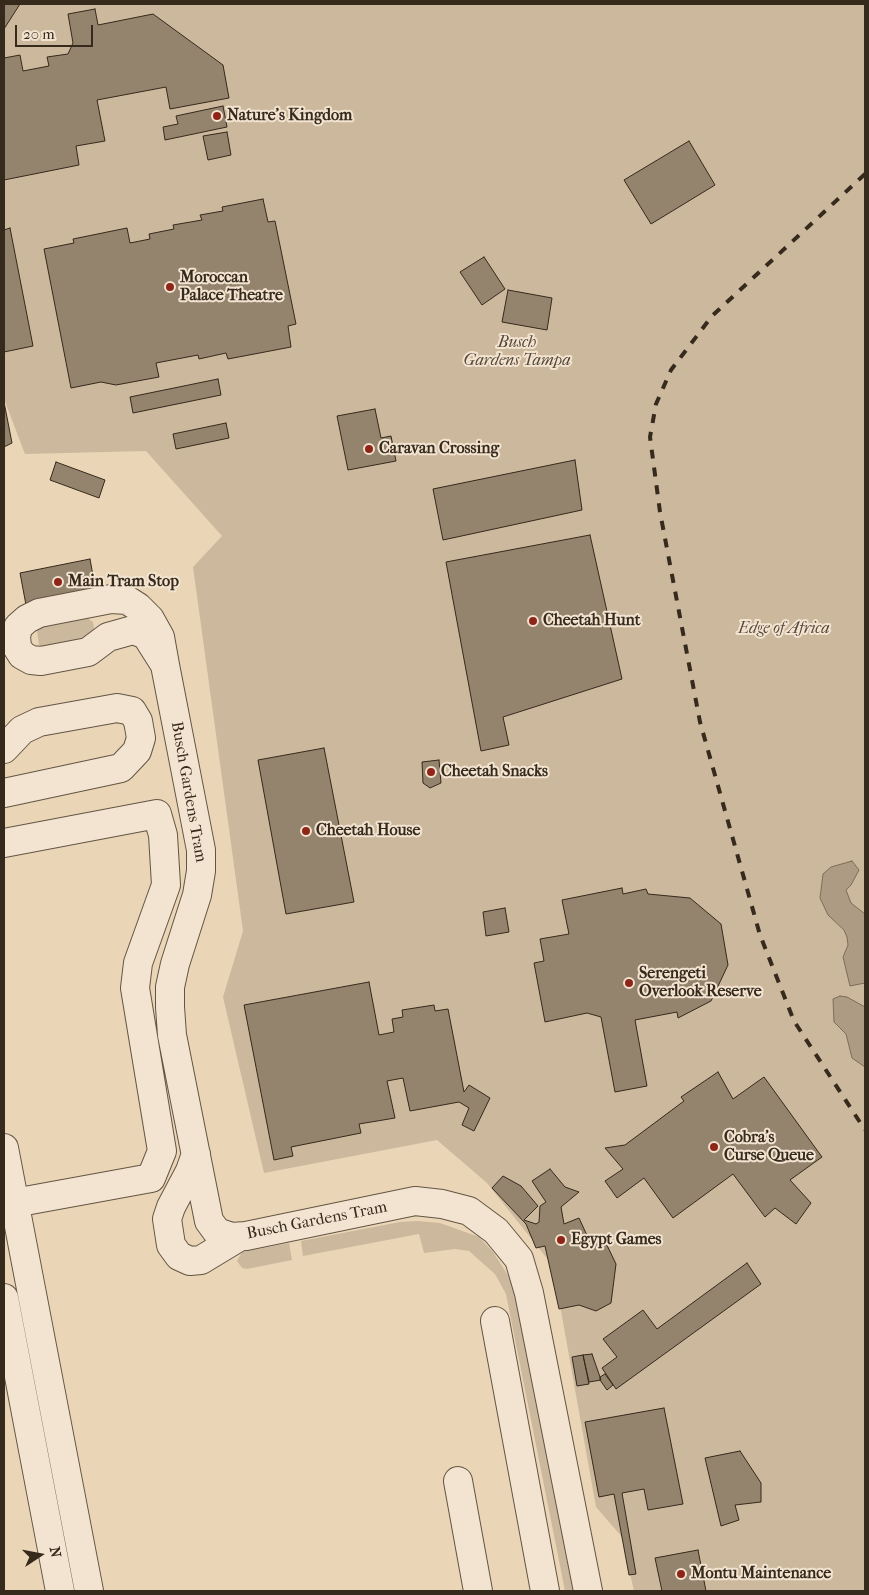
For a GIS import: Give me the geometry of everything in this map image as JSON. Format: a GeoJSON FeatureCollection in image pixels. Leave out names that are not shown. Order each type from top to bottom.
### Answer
{"type":"FeatureCollection","features":[{"type":"Feature","properties":{"kind":"lane","name":"Busch Gardens Tram"},"geometry":{"type":"LineString","coordinates":[[165,665],[146,635],[133,630],[108,637],[88,652],[41,661],[22,654],[16,647],[18,627],[26,619],[38,613],[111,599],[127,600],[150,619],[160,637],[201,850],[201,871],[197,895],[175,964],[170,987],[170,1007],[172,1035],[209,1221],[217,1232],[231,1237],[239,1237],[415,1202],[442,1204],[469,1211],[496,1231],[519,1259],[529,1293],[588,1591]]}},
{"type":"Feature","properties":{"kind":"lane"},"geometry":{"type":"LineString","coordinates":[[4,749],[22,730],[39,722],[117,708],[132,712],[138,721],[141,738],[137,751],[121,768],[4,793]]}},
{"type":"Feature","properties":{"kind":"lane"},"geometry":{"type":"LineString","coordinates":[[4,843],[157,814],[163,835],[166,885],[138,964],[135,988],[162,1150],[150,1178],[14,1203]]}},
{"type":"Feature","properties":{"kind":"lane"},"geometry":{"type":"LineString","coordinates":[[4,1148],[89,1591]]}},
{"type":"Feature","properties":{"kind":"lane"},"geometry":{"type":"LineString","coordinates":[[196,1154],[190,1172],[170,1207],[167,1219],[171,1245],[179,1256],[190,1261],[202,1260],[239,1237]]}},
{"type":"Feature","properties":{"kind":"lane"},"geometry":{"type":"LineString","coordinates":[[4,1298],[60,1591]]}},
{"type":"Feature","properties":{"kind":"lane"},"geometry":{"type":"LineString","coordinates":[[495,1321],[545,1591]]}},
{"type":"Feature","properties":{"kind":"lane"},"geometry":{"type":"LineString","coordinates":[[458,1481],[478,1591]]}},
{"type":"Feature","properties":{"kind":"green space","name":"Busch Gardens Tampa"},"geometry":{"type":"Polygon","coordinates":[[[4,4],[865,4],[865,1591],[634,1591],[622,1537],[596,1507],[553,1266],[487,1183],[437,1140],[264,1173],[223,997],[243,931],[193,567],[222,536],[146,451],[25,454],[4,399],[4,4]]]}},
{"type":"Feature","properties":{"kind":"green space"},"geometry":{"type":"Polygon","coordinates":[[[85,616],[93,622],[95,634],[93,640],[45,648],[39,645],[37,631],[42,624],[85,616]]]}},
{"type":"Feature","properties":{"kind":"green space"},"geometry":{"type":"Polygon","coordinates":[[[400,1222],[440,1223],[479,1237],[493,1252],[513,1283],[575,1591],[565,1591],[506,1294],[495,1274],[469,1251],[455,1249],[424,1253],[419,1234],[303,1256],[301,1241],[400,1222]]]}},
{"type":"Feature","properties":{"kind":"green space"},"geometry":{"type":"Polygon","coordinates":[[[289,1243],[292,1260],[247,1269],[242,1268],[237,1261],[242,1252],[289,1243]]]}},
{"type":"Feature","properties":{"kind":"shaded area"},"geometry":{"type":"Polygon","coordinates":[[[852,861],[859,870],[846,890],[851,903],[865,914],[865,983],[850,986],[843,957],[848,945],[847,937],[844,930],[828,915],[820,898],[823,874],[831,867],[852,861]]]}},
{"type":"Feature","properties":{"kind":"shaded area"},"geometry":{"type":"Polygon","coordinates":[[[840,996],[847,997],[865,1007],[865,1067],[852,1058],[846,1034],[834,1022],[833,999],[840,996]]]}},
{"type":"Feature","properties":{"kind":"building"},"geometry":{"type":"Polygon","coordinates":[[[4,4],[20,4],[4,29],[4,4]]]}},
{"type":"Feature","properties":{"kind":"building"},"geometry":{"type":"Polygon","coordinates":[[[95,9],[98,25],[153,14],[223,65],[229,98],[170,109],[166,87],[97,100],[105,141],[76,146],[79,165],[4,180],[4,58],[20,55],[23,71],[49,66],[47,57],[68,54],[73,43],[68,14],[95,9]]]}},
{"type":"Feature","properties":{"kind":"building"},"geometry":{"type":"Polygon","coordinates":[[[223,106],[227,127],[165,140],[163,127],[178,124],[176,116],[223,106]]]}},
{"type":"Feature","properties":{"kind":"building"},"geometry":{"type":"Polygon","coordinates":[[[227,132],[231,155],[208,160],[203,136],[227,132]]]}},
{"type":"Feature","properties":{"kind":"building"},"geometry":{"type":"Polygon","coordinates":[[[689,141],[715,185],[651,224],[624,180],[689,141]]]}},
{"type":"Feature","properties":{"kind":"building","name":"Moroccan Palace Theatre"},"geometry":{"type":"Polygon","coordinates":[[[263,199],[268,222],[275,221],[296,324],[288,326],[291,347],[228,359],[226,353],[199,359],[198,355],[156,363],[159,377],[116,385],[101,382],[71,388],[44,249],[74,243],[73,239],[127,228],[130,243],[150,239],[149,234],[174,229],[173,225],[202,220],[200,215],[223,211],[222,207],[263,199]]]}},
{"type":"Feature","properties":{"kind":"building"},"geometry":{"type":"Polygon","coordinates":[[[10,228],[33,346],[4,352],[4,230],[10,228]]]}},
{"type":"Feature","properties":{"kind":"building"},"geometry":{"type":"Polygon","coordinates":[[[484,257],[505,289],[482,305],[460,272],[484,257]]]}},
{"type":"Feature","properties":{"kind":"building"},"geometry":{"type":"Polygon","coordinates":[[[508,290],[552,298],[547,330],[502,322],[508,290]]]}},
{"type":"Feature","properties":{"kind":"building"},"geometry":{"type":"Polygon","coordinates":[[[218,379],[221,395],[133,413],[130,397],[218,379]]]}},
{"type":"Feature","properties":{"kind":"building"},"geometry":{"type":"Polygon","coordinates":[[[4,402],[12,443],[4,447],[4,402]]]}},
{"type":"Feature","properties":{"kind":"building","name":"Caravan Crossing"},"geometry":{"type":"Polygon","coordinates":[[[375,409],[381,438],[391,436],[396,461],[348,470],[337,416],[375,409]]]}},
{"type":"Feature","properties":{"kind":"building"},"geometry":{"type":"Polygon","coordinates":[[[226,423],[229,438],[176,449],[173,434],[226,423]]]}},
{"type":"Feature","properties":{"kind":"building"},"geometry":{"type":"Polygon","coordinates":[[[575,460],[582,510],[443,540],[433,489],[575,460]]]}},
{"type":"Feature","properties":{"kind":"building"},"geometry":{"type":"Polygon","coordinates":[[[56,462],[105,480],[99,498],[50,480],[56,462]]]}},
{"type":"Feature","properties":{"kind":"building","name":"Cheetah Hunt"},"geometry":{"type":"Polygon","coordinates":[[[590,535],[622,679],[503,717],[509,745],[481,751],[446,562],[590,535]]]}},
{"type":"Feature","properties":{"kind":"building","name":"Main Tram Stop"},"geometry":{"type":"Polygon","coordinates":[[[90,559],[96,592],[26,605],[20,573],[90,559]]]}},
{"type":"Feature","properties":{"kind":"building","name":"Cheetah House"},"geometry":{"type":"Polygon","coordinates":[[[324,748],[354,902],[286,914],[258,760],[324,748]]]}},
{"type":"Feature","properties":{"kind":"building","name":"Cheetah Snacks"},"geometry":{"type":"Polygon","coordinates":[[[439,760],[441,783],[430,788],[423,783],[422,762],[439,760]]]}},
{"type":"Feature","properties":{"kind":"building","name":"Serengeti Overlook Reserve"},"geometry":{"type":"Polygon","coordinates":[[[622,888],[623,894],[646,889],[648,894],[690,898],[721,924],[728,965],[711,1001],[678,1018],[677,1012],[635,1020],[647,1086],[615,1092],[601,1017],[587,1013],[545,1022],[534,963],[544,961],[540,939],[569,934],[562,900],[622,888]]]}},
{"type":"Feature","properties":{"kind":"building"},"geometry":{"type":"Polygon","coordinates":[[[505,908],[509,932],[486,936],[483,912],[505,908]]]}},
{"type":"Feature","properties":{"kind":"building"},"geometry":{"type":"Polygon","coordinates":[[[369,982],[379,1035],[394,1032],[392,1019],[403,1017],[402,1010],[434,1005],[435,1011],[448,1009],[464,1092],[469,1085],[490,1098],[474,1131],[462,1125],[469,1108],[459,1102],[410,1111],[403,1078],[387,1081],[395,1118],[359,1124],[361,1133],[291,1147],[293,1156],[274,1160],[244,1005],[369,982]]]}},
{"type":"Feature","properties":{"kind":"building","name":"Cobra's Curse Queue"},"geometry":{"type":"Polygon","coordinates":[[[718,1072],[733,1099],[764,1077],[822,1157],[790,1180],[811,1203],[796,1224],[775,1208],[765,1217],[733,1174],[673,1218],[644,1178],[617,1198],[605,1181],[623,1169],[605,1148],[625,1145],[684,1101],[681,1097],[718,1072]]]}},
{"type":"Feature","properties":{"kind":"building","name":"Egypt Games"},"geometry":{"type":"Polygon","coordinates":[[[550,1169],[565,1187],[579,1192],[561,1207],[564,1224],[579,1218],[590,1242],[603,1237],[616,1264],[611,1303],[596,1311],[579,1305],[559,1309],[545,1246],[536,1248],[526,1224],[492,1188],[503,1176],[521,1186],[538,1206],[524,1220],[536,1224],[539,1222],[540,1206],[546,1202],[532,1181],[550,1169]]]}},
{"type":"Feature","properties":{"kind":"building"},"geometry":{"type":"Polygon","coordinates":[[[747,1263],[761,1284],[616,1389],[602,1368],[617,1357],[603,1339],[643,1310],[657,1329],[747,1263]]]}},
{"type":"Feature","properties":{"kind":"building"},"geometry":{"type":"Polygon","coordinates":[[[592,1354],[601,1380],[589,1382],[583,1355],[592,1354]]]}},
{"type":"Feature","properties":{"kind":"building"},"geometry":{"type":"Polygon","coordinates":[[[583,1355],[589,1384],[577,1386],[572,1357],[583,1355]]]}},
{"type":"Feature","properties":{"kind":"building"},"geometry":{"type":"Polygon","coordinates":[[[605,1374],[613,1385],[607,1390],[600,1380],[600,1377],[605,1374]]]}},
{"type":"Feature","properties":{"kind":"building"},"geometry":{"type":"Polygon","coordinates":[[[664,1408],[683,1504],[648,1510],[644,1489],[622,1493],[636,1574],[629,1575],[614,1494],[599,1497],[585,1422],[664,1408]]]}},
{"type":"Feature","properties":{"kind":"building"},"geometry":{"type":"Polygon","coordinates":[[[740,1451],[761,1483],[761,1502],[735,1505],[739,1520],[721,1526],[705,1458],[740,1451]]]}},
{"type":"Feature","properties":{"kind":"building","name":"Montu Maintenance"},"geometry":{"type":"Polygon","coordinates":[[[698,1550],[706,1591],[662,1591],[655,1558],[698,1550]]]}},
{"type":"Feature","properties":{"kind":"railway"},"geometry":{"type":"LineString","coordinates":[[865,174],[712,316],[671,370],[656,404],[650,437],[660,512],[700,722],[760,935],[794,1021],[865,1130]]}},
{"type":"Feature","properties":{"kind":"place","name":"Nature's Kingdom"},"geometry":{"type":"Point","coordinates":[217,116]}},
{"type":"Feature","properties":{"kind":"place","name":"Moroccan Palace Theatre"},"geometry":{"type":"Point","coordinates":[170,287]}},
{"type":"Feature","properties":{"kind":"place","name":"Caravan Crossing"},"geometry":{"type":"Point","coordinates":[369,449]}},
{"type":"Feature","properties":{"kind":"place","name":"Main Tram Stop"},"geometry":{"type":"Point","coordinates":[58,582]}},
{"type":"Feature","properties":{"kind":"place","name":"Cheetah Hunt"},"geometry":{"type":"Point","coordinates":[533,621]}},
{"type":"Feature","properties":{"kind":"place","name":"Cheetah Snacks"},"geometry":{"type":"Point","coordinates":[431,772]}},
{"type":"Feature","properties":{"kind":"place","name":"Cheetah House"},"geometry":{"type":"Point","coordinates":[306,831]}},
{"type":"Feature","properties":{"kind":"place","name":"Serengeti Overlook Reserve"},"geometry":{"type":"Point","coordinates":[629,983]}},
{"type":"Feature","properties":{"kind":"place","name":"Cobra's Curse Queue"},"geometry":{"type":"Point","coordinates":[714,1147]}},
{"type":"Feature","properties":{"kind":"place","name":"Egypt Games"},"geometry":{"type":"Point","coordinates":[561,1240]}},
{"type":"Feature","properties":{"kind":"place","name":"Montu Maintenance"},"geometry":{"type":"Point","coordinates":[681,1574]}},
{"type":"Feature","properties":{"kind":"park label","name":"Edge of Africa"},"geometry":{"type":"Point","coordinates":[784,629]}}]}
